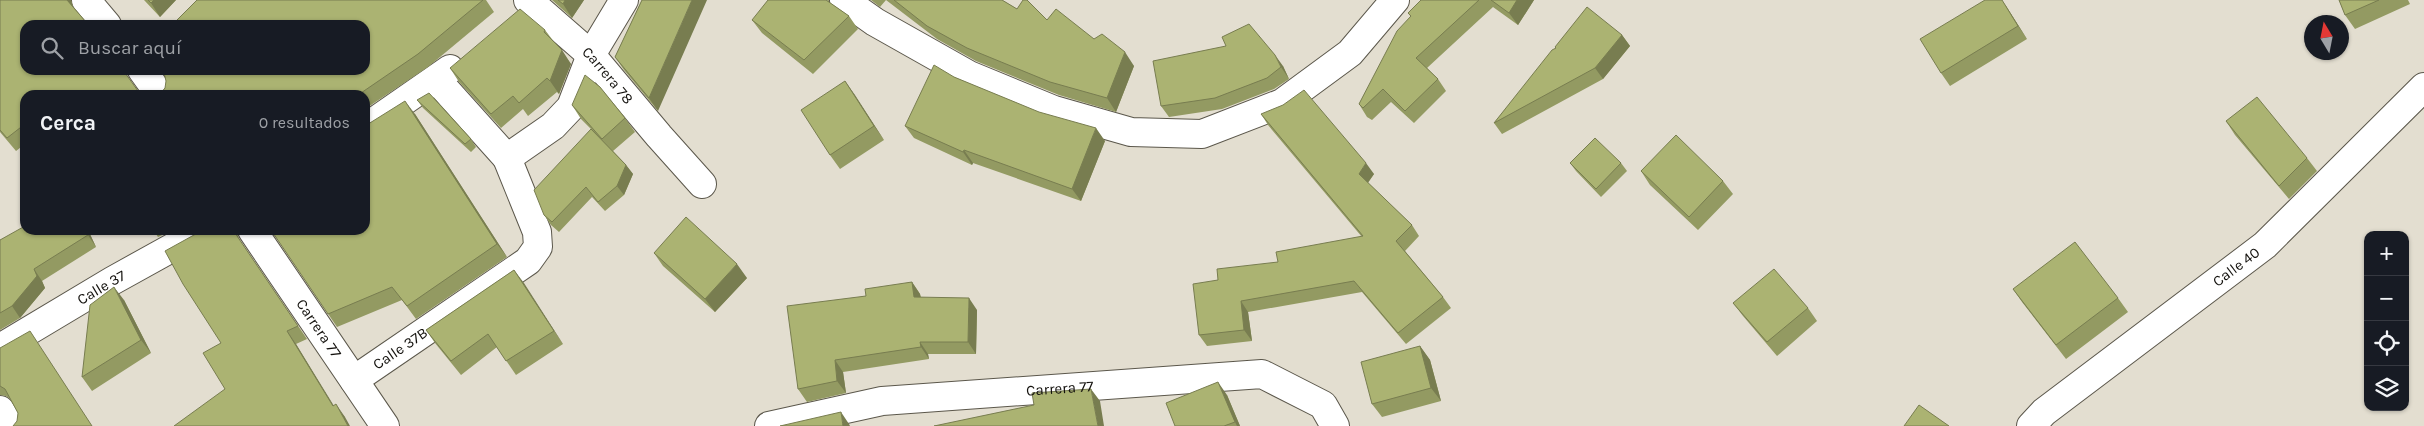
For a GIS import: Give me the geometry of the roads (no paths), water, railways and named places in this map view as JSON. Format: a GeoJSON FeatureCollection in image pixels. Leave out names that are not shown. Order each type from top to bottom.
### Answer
{"type":"FeatureCollection","features":[{"type":"Feature","properties":{"kind":"street"},"geometry":{"type":"LineString","coordinates":[[86,0],[103,20]]}},
{"type":"Feature","properties":{"kind":"street"},"geometry":{"type":"LineString","coordinates":[[507,158],[554,126],[571,107],[591,55],[624,0]]}},
{"type":"Feature","properties":{"kind":"street"},"geometry":{"type":"LineString","coordinates":[[844,0],[875,22],[969,75],[1054,110],[1130,132],[1202,134],[1282,103],[1350,53],[1395,0]]}},
{"type":"Feature","properties":{"kind":"street"},"geometry":{"type":"LineString","coordinates":[[509,20],[529,1]]}},
{"type":"Feature","properties":{"kind":"street","name":"Carrera 78"},"geometry":{"type":"LineString","coordinates":[[529,1],[591,55],[702,184]]}},
{"type":"Feature","properties":{"kind":"street"},"geometry":{"type":"LineString","coordinates":[[370,125],[437,80],[466,56]]}},
{"type":"Feature","properties":{"kind":"street"},"geometry":{"type":"LineString","coordinates":[[146,75],[156,90]]}},
{"type":"Feature","properties":{"kind":"street","name":"Calle 37B"},"geometry":{"type":"LineString","coordinates":[[354,380],[528,261],[538,247],[537,232],[507,158],[437,80]]}},
{"type":"Feature","properties":{"kind":"street","name":"Calle 40"},"geometry":{"type":"LineString","coordinates":[[2032,426],[2044,412],[2265,245],[2360,148],[2424,87]]}},
{"type":"Feature","properties":{"kind":"street","name":"Calle 37"},"geometry":{"type":"LineString","coordinates":[[0,348],[112,280],[195,235]]}},
{"type":"Feature","properties":{"kind":"street","name":"Carrera 77"},"geometry":{"type":"LineString","coordinates":[[255,235],[385,426]]}},
{"type":"Feature","properties":{"kind":"street","name":"Carrera 77"},"geometry":{"type":"LineString","coordinates":[[769,426],[882,401],[1262,374],[1323,405],[1335,426]]}},
{"type":"Feature","properties":{"kind":"street"},"geometry":{"type":"LineString","coordinates":[[0,410],[11,426]]}}]}
